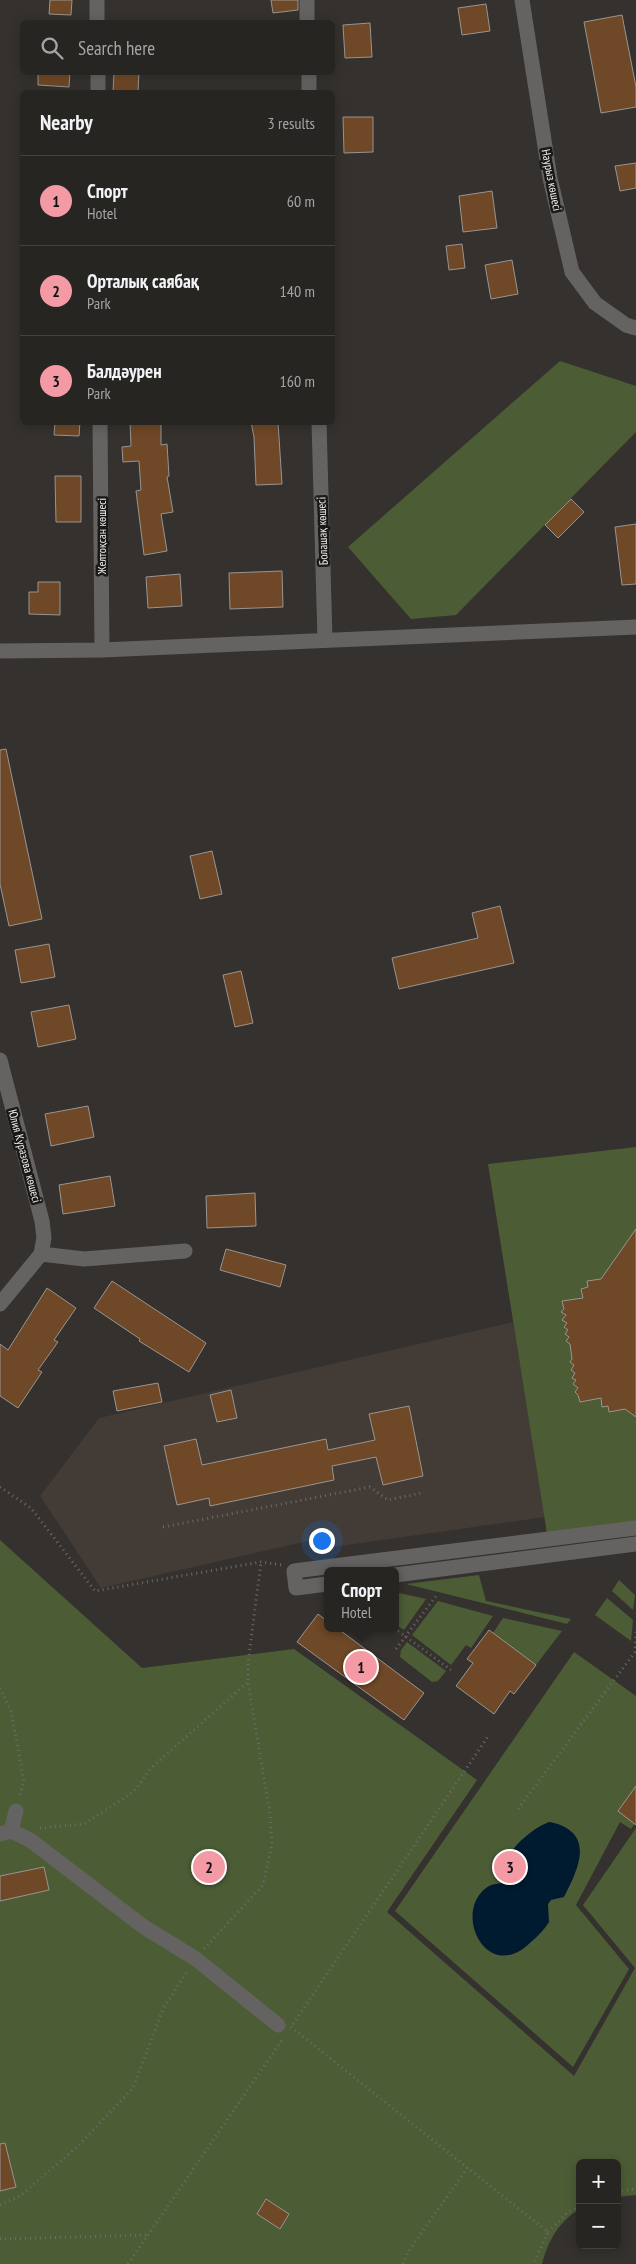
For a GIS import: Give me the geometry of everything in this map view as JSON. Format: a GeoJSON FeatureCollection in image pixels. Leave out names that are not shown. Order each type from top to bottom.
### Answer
{"type":"FeatureCollection","features":[{"type":"Feature","properties":{"kind":"street"},"geometry":{"type":"LineString","coordinates":[[97,0],[97,20]]}},
{"type":"Feature","properties":{"kind":"street"},"geometry":{"type":"LineString","coordinates":[[307,0],[307,20]]}},
{"type":"Feature","properties":{"kind":"street","name":"Наурыз көшесі"},"geometry":{"type":"LineString","coordinates":[[522,0],[550,178],[572,272],[595,303],[626,325],[636,328]]}},
{"type":"Feature","properties":{"kind":"street"},"geometry":{"type":"LineString","coordinates":[[98,75],[98,90]]}},
{"type":"Feature","properties":{"kind":"street"},"geometry":{"type":"LineString","coordinates":[[309,75],[309,90]]}},
{"type":"Feature","properties":{"kind":"street","name":"Желтоқсан көшесі"},"geometry":{"type":"LineString","coordinates":[[100,425],[102,650]]}},
{"type":"Feature","properties":{"kind":"street","name":"Болашақ көшесі"},"geometry":{"type":"LineString","coordinates":[[319,425],[325,640]]}},
{"type":"Feature","properties":{"kind":"street"},"geometry":{"type":"LineString","coordinates":[[0,652],[102,650],[636,627]]}},
{"type":"Feature","properties":{"kind":"street","name":"Юлия Куразова көшесі"},"geometry":{"type":"LineString","coordinates":[[0,1060],[42,1222],[44,1238],[42,1254]]}},
{"type":"Feature","properties":{"kind":"street"},"geometry":{"type":"LineString","coordinates":[[0,1304],[42,1254],[84,1259],[185,1251]]}},
{"type":"Feature","properties":{"kind":"street"},"geometry":{"type":"LineString","coordinates":[[326,1567],[636,1528]]}},
{"type":"Feature","properties":{"kind":"street"},"geometry":{"type":"LineString","coordinates":[[399,1574],[636,1544]]}},
{"type":"Feature","properties":{"kind":"street"},"geometry":{"type":"LineString","coordinates":[[324,1567],[294,1571],[296,1588],[324,1584]]}},
{"type":"Feature","properties":{"kind":"street"},"geometry":{"type":"LineString","coordinates":[[16,1811],[5,1832],[30,1840],[144,1927],[196,1959],[284,2026]]}},
{"type":"Feature","properties":{"kind":"path"},"geometry":{"type":"LineString","coordinates":[[0,1487],[30,1508],[95,1591],[261,1562],[279,1564],[294,1571]]}},
{"type":"Feature","properties":{"kind":"path"},"geometry":{"type":"LineString","coordinates":[[163,1527],[370,1487],[388,1500],[421,1493]]}},
{"type":"Feature","properties":{"kind":"path"},"geometry":{"type":"LineString","coordinates":[[0,2205],[20,2196],[77,2147],[133,2088],[162,2009],[196,1959],[263,1885],[272,1845],[270,1814],[248,1682],[248,1663],[261,1562]]}},
{"type":"Feature","properties":{"kind":"path"},"geometry":{"type":"LineString","coordinates":[[396,1649],[436,1596]]}},
{"type":"Feature","properties":{"kind":"path"},"geometry":{"type":"LineString","coordinates":[[399,1632],[451,1670]]}},
{"type":"Feature","properties":{"kind":"path"},"geometry":{"type":"LineString","coordinates":[[518,1809],[634,1652],[636,1632]]}},
{"type":"Feature","properties":{"kind":"path"},"geometry":{"type":"LineString","coordinates":[[40,1828],[84,1824],[129,1794],[137,1788],[151,1768],[248,1682]]}},
{"type":"Feature","properties":{"kind":"path"},"geometry":{"type":"LineString","coordinates":[[0,1688],[11,1712],[24,1782],[16,1811]]}},
{"type":"Feature","properties":{"kind":"path"},"geometry":{"type":"LineString","coordinates":[[128,2264],[284,2026],[489,1735]]}},
{"type":"Feature","properties":{"kind":"path"},"geometry":{"type":"LineString","coordinates":[[284,2026],[548,2232]]}},
{"type":"Feature","properties":{"kind":"path"},"geometry":{"type":"LineString","coordinates":[[403,2264],[408,2252],[468,2168]]}},
{"type":"Feature","properties":{"kind":"path"},"geometry":{"type":"LineString","coordinates":[[621,2191],[636,2189]]}},
{"type":"Feature","properties":{"kind":"path"},"geometry":{"type":"LineString","coordinates":[[533,2264],[548,2232],[567,2213],[576,2207]]}},
{"type":"Feature","properties":{"kind":"path"},"geometry":{"type":"LineString","coordinates":[[0,2239],[148,2235]]}},
{"type":"Feature","properties":{"kind":"shaded area"},"geometry":{"type":"Polygon","coordinates":[[[513,1322],[545,1517],[333,1547],[330,1536],[101,1588],[40,1496],[99,1418],[513,1322]]]}},
{"type":"Feature","properties":{"kind":"green space"},"geometry":{"type":"Polygon","coordinates":[[[560,361],[636,386],[636,432],[456,615],[411,619],[348,547],[560,361]]]}},
{"type":"Feature","properties":{"kind":"green space"},"geometry":{"type":"Polygon","coordinates":[[[636,1147],[636,1526],[548,1540],[488,1164],[636,1147]]]}},
{"type":"Feature","properties":{"kind":"green space"},"geometry":{"type":"Polygon","coordinates":[[[0,1540],[142,1668],[294,1649],[477,1780],[387,1912],[574,2076],[635,1968],[583,1905],[636,1828],[636,2195],[621,2197],[621,2159],[576,2159],[576,2212],[566,2219],[555,2232],[542,2264],[0,2264],[0,1540]]]}},
{"type":"Feature","properties":{"kind":"green space"},"geometry":{"type":"Polygon","coordinates":[[[479,1575],[486,1601],[571,1619],[567,1624],[406,1584],[479,1575]]]}},
{"type":"Feature","properties":{"kind":"green space"},"geometry":{"type":"Polygon","coordinates":[[[619,1580],[635,1595],[633,1610],[612,1591],[619,1580]]]}},
{"type":"Feature","properties":{"kind":"green space"},"geometry":{"type":"Polygon","coordinates":[[[399,1593],[426,1599],[404,1630],[399,1627],[399,1593]]]}},
{"type":"Feature","properties":{"kind":"green space"},"geometry":{"type":"Polygon","coordinates":[[[607,1598],[633,1620],[631,1641],[595,1615],[607,1598]]]}},
{"type":"Feature","properties":{"kind":"green space"},"geometry":{"type":"Polygon","coordinates":[[[438,1601],[493,1616],[471,1648],[466,1645],[451,1665],[412,1635],[438,1601]]]}},
{"type":"Feature","properties":{"kind":"green space"},"geometry":{"type":"Polygon","coordinates":[[[503,1618],[562,1631],[536,1665],[493,1633],[503,1618]]]}},
{"type":"Feature","properties":{"kind":"green space"},"geometry":{"type":"Polygon","coordinates":[[[407,1642],[446,1671],[438,1681],[432,1682],[400,1657],[401,1650],[407,1642]]]}},
{"type":"Feature","properties":{"kind":"green space"},"geometry":{"type":"Polygon","coordinates":[[[574,1652],[636,1696],[636,1822],[631,1829],[620,1822],[576,1905],[629,1969],[573,2067],[395,1911],[574,1652]]]}},
{"type":"Feature","properties":{"kind":"water"},"geometry":{"type":"Polygon","coordinates":[[[550,1822],[564,1827],[574,1834],[579,1842],[578,1863],[570,1886],[564,1897],[551,1900],[548,1904],[549,1922],[531,1942],[515,1953],[501,1955],[489,1951],[480,1941],[474,1928],[473,1913],[476,1900],[489,1886],[512,1881],[516,1874],[509,1859],[514,1848],[532,1831],[550,1822]]]}},
{"type":"Feature","properties":{"kind":"building"},"geometry":{"type":"Polygon","coordinates":[[[50,0],[72,0],[71,15],[49,14],[50,0]]]}},
{"type":"Feature","properties":{"kind":"building"},"geometry":{"type":"Polygon","coordinates":[[[271,0],[298,0],[298,10],[273,13],[271,0]]]}},
{"type":"Feature","properties":{"kind":"building"},"geometry":{"type":"Polygon","coordinates":[[[486,4],[490,31],[462,35],[458,8],[486,4]]]}},
{"type":"Feature","properties":{"kind":"building"},"geometry":{"type":"Polygon","coordinates":[[[622,15],[636,87],[636,107],[601,113],[584,22],[622,15]]]}},
{"type":"Feature","properties":{"kind":"building"},"geometry":{"type":"Polygon","coordinates":[[[370,23],[372,57],[345,58],[343,25],[370,23]]]}},
{"type":"Feature","properties":{"kind":"building"},"geometry":{"type":"Polygon","coordinates":[[[38,75],[70,75],[69,87],[38,85],[38,75]]]}},
{"type":"Feature","properties":{"kind":"building"},"geometry":{"type":"Polygon","coordinates":[[[114,75],[139,75],[138,90],[113,90],[114,75]]]}},
{"type":"Feature","properties":{"kind":"building"},"geometry":{"type":"Polygon","coordinates":[[[343,117],[373,117],[373,152],[344,153],[343,117]]]}},
{"type":"Feature","properties":{"kind":"building"},"geometry":{"type":"Polygon","coordinates":[[[636,163],[636,188],[620,191],[615,166],[636,163]]]}},
{"type":"Feature","properties":{"kind":"building"},"geometry":{"type":"Polygon","coordinates":[[[492,191],[497,228],[463,232],[459,196],[492,191]]]}},
{"type":"Feature","properties":{"kind":"building"},"geometry":{"type":"Polygon","coordinates":[[[462,244],[465,268],[449,270],[446,246],[462,244]]]}},
{"type":"Feature","properties":{"kind":"building"},"geometry":{"type":"Polygon","coordinates":[[[512,260],[518,294],[491,299],[485,265],[512,260]]]}},
{"type":"Feature","properties":{"kind":"building"},"geometry":{"type":"Polygon","coordinates":[[[55,425],[80,425],[79,436],[54,435],[55,425]]]}},
{"type":"Feature","properties":{"kind":"building"},"geometry":{"type":"Polygon","coordinates":[[[130,425],[161,425],[161,445],[167,444],[169,476],[167,477],[173,512],[161,514],[167,551],[144,555],[136,491],[141,490],[139,461],[123,462],[122,447],[131,446],[130,425]]]}},
{"type":"Feature","properties":{"kind":"building"},"geometry":{"type":"Polygon","coordinates":[[[252,425],[278,425],[282,484],[256,485],[254,437],[252,425]]]}},
{"type":"Feature","properties":{"kind":"building"},"geometry":{"type":"Polygon","coordinates":[[[55,476],[81,476],[81,522],[56,522],[55,476]]]}},
{"type":"Feature","properties":{"kind":"building"},"geometry":{"type":"Polygon","coordinates":[[[571,499],[584,512],[558,538],[545,525],[571,499]]]}},
{"type":"Feature","properties":{"kind":"building"},"geometry":{"type":"Polygon","coordinates":[[[636,524],[636,584],[622,585],[615,527],[636,524]]]}},
{"type":"Feature","properties":{"kind":"building"},"geometry":{"type":"Polygon","coordinates":[[[282,571],[283,607],[230,609],[229,573],[282,571]]]}},
{"type":"Feature","properties":{"kind":"building"},"geometry":{"type":"Polygon","coordinates":[[[180,574],[182,606],[148,608],[146,577],[180,574]]]}},
{"type":"Feature","properties":{"kind":"building"},"geometry":{"type":"Polygon","coordinates":[[[38,582],[60,582],[60,615],[29,614],[29,592],[38,592],[38,582]]]}},
{"type":"Feature","properties":{"kind":"building"},"geometry":{"type":"Polygon","coordinates":[[[6,749],[42,919],[9,926],[0,884],[0,750],[6,749]]]}},
{"type":"Feature","properties":{"kind":"building"},"geometry":{"type":"Polygon","coordinates":[[[212,851],[222,894],[200,899],[190,856],[212,851]]]}},
{"type":"Feature","properties":{"kind":"building"},"geometry":{"type":"Polygon","coordinates":[[[500,906],[514,963],[399,989],[392,958],[478,938],[472,913],[500,906]]]}},
{"type":"Feature","properties":{"kind":"building"},"geometry":{"type":"Polygon","coordinates":[[[49,944],[55,977],[21,983],[15,950],[49,944]]]}},
{"type":"Feature","properties":{"kind":"building"},"geometry":{"type":"Polygon","coordinates":[[[241,971],[253,1023],[235,1027],[223,975],[241,971]]]}},
{"type":"Feature","properties":{"kind":"building"},"geometry":{"type":"Polygon","coordinates":[[[69,1005],[76,1039],[38,1047],[31,1012],[69,1005]]]}},
{"type":"Feature","properties":{"kind":"building"},"geometry":{"type":"Polygon","coordinates":[[[88,1106],[94,1137],[51,1146],[45,1114],[88,1106]]]}},
{"type":"Feature","properties":{"kind":"building"},"geometry":{"type":"Polygon","coordinates":[[[110,1176],[115,1206],[63,1214],[59,1185],[110,1176]]]}},
{"type":"Feature","properties":{"kind":"building"},"geometry":{"type":"Polygon","coordinates":[[[255,1193],[256,1226],[207,1228],[206,1196],[255,1193]]]}},
{"type":"Feature","properties":{"kind":"building"},"geometry":{"type":"Polygon","coordinates":[[[636,1229],[636,1417],[625,1409],[609,1412],[608,1406],[602,1407],[601,1398],[580,1402],[575,1392],[578,1388],[573,1384],[576,1380],[572,1378],[575,1373],[571,1370],[574,1365],[570,1362],[572,1359],[570,1344],[566,1341],[569,1337],[565,1334],[568,1330],[564,1327],[567,1323],[562,1320],[566,1315],[561,1312],[564,1309],[562,1301],[583,1298],[581,1289],[588,1287],[587,1281],[601,1279],[636,1229]]]}},
{"type":"Feature","properties":{"kind":"building"},"geometry":{"type":"Polygon","coordinates":[[[226,1249],[286,1265],[280,1287],[220,1270],[226,1249]]]}},
{"type":"Feature","properties":{"kind":"building"},"geometry":{"type":"Polygon","coordinates":[[[112,1281],[206,1343],[189,1372],[139,1341],[140,1339],[94,1308],[112,1281]]]}},
{"type":"Feature","properties":{"kind":"building"},"geometry":{"type":"Polygon","coordinates":[[[47,1288],[76,1308],[54,1340],[58,1342],[38,1370],[42,1372],[18,1408],[0,1396],[0,1344],[8,1350],[47,1288]]]}},
{"type":"Feature","properties":{"kind":"building"},"geometry":{"type":"Polygon","coordinates":[[[158,1383],[162,1402],[117,1411],[113,1391],[158,1383]]]}},
{"type":"Feature","properties":{"kind":"building"},"geometry":{"type":"Polygon","coordinates":[[[231,1390],[237,1418],[217,1422],[210,1395],[231,1390]]]}},
{"type":"Feature","properties":{"kind":"building"},"geometry":{"type":"Polygon","coordinates":[[[409,1406],[423,1476],[383,1485],[376,1457],[332,1466],[334,1480],[210,1506],[209,1498],[177,1505],[164,1446],[196,1439],[202,1465],[326,1439],[328,1450],[375,1440],[369,1414],[409,1406]]]}},
{"type":"Feature","properties":{"kind":"building"},"geometry":{"type":"Polygon","coordinates":[[[318,1614],[324,1619],[324,1632],[342,1632],[424,1693],[404,1720],[297,1642],[318,1614]]]}},
{"type":"Feature","properties":{"kind":"building"},"geometry":{"type":"Polygon","coordinates":[[[489,1630],[536,1665],[514,1694],[510,1691],[494,1714],[456,1686],[473,1663],[467,1659],[489,1630]]]}},
{"type":"Feature","properties":{"kind":"building"},"geometry":{"type":"Polygon","coordinates":[[[636,1786],[636,1825],[618,1811],[636,1786]]]}},
{"type":"Feature","properties":{"kind":"building"},"geometry":{"type":"Polygon","coordinates":[[[44,1867],[49,1890],[0,1901],[0,1876],[44,1867]]]}},
{"type":"Feature","properties":{"kind":"building"},"geometry":{"type":"Polygon","coordinates":[[[5,2143],[16,2187],[0,2191],[0,2144],[5,2143]]]}},
{"type":"Feature","properties":{"kind":"building"},"geometry":{"type":"Polygon","coordinates":[[[266,2199],[289,2214],[280,2229],[257,2214],[266,2199]]]}},
{"type":"Feature","properties":{"kind":"place","name":"Спорт"},"geometry":{"type":"Point","coordinates":[361,1667]}},
{"type":"Feature","properties":{"kind":"place","name":"Орталық саябақ"},"geometry":{"type":"Point","coordinates":[209,1867]}},
{"type":"Feature","properties":{"kind":"place","name":"Балдәурен"},"geometry":{"type":"Point","coordinates":[510,1867]}}]}
